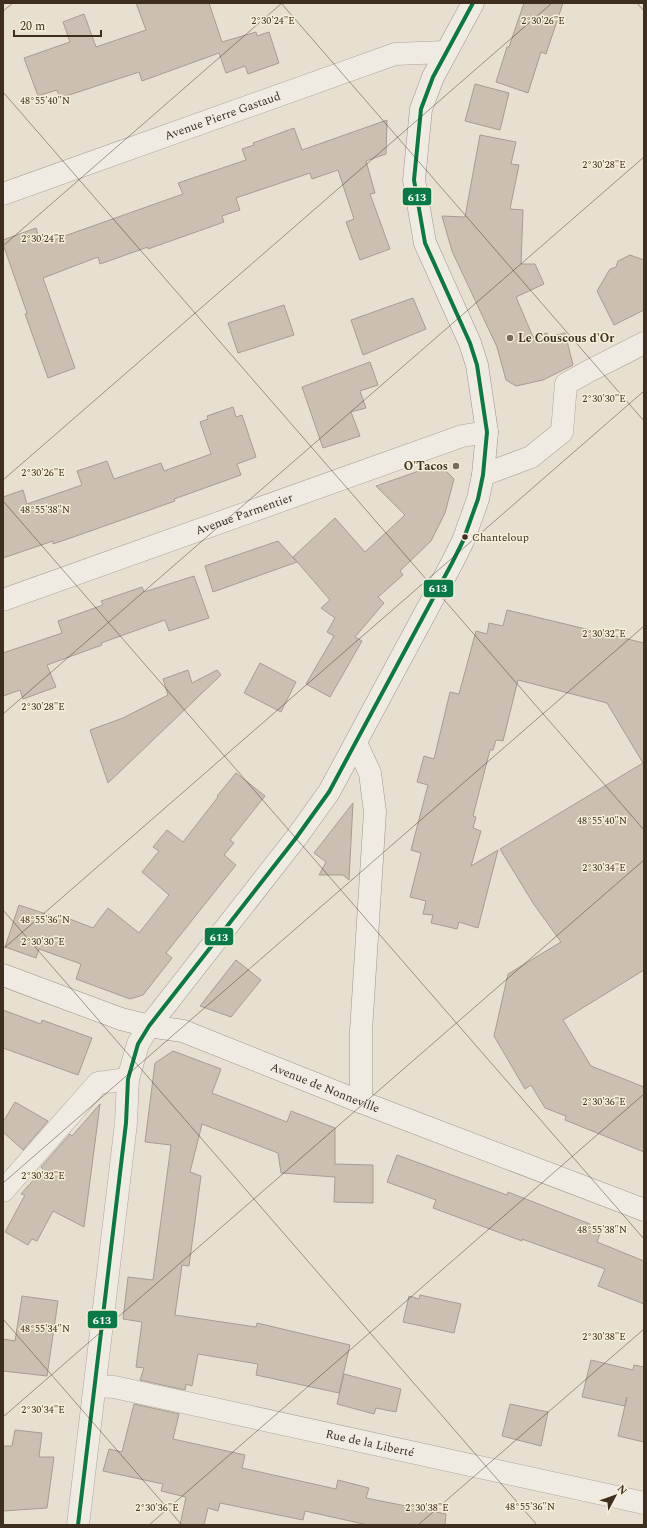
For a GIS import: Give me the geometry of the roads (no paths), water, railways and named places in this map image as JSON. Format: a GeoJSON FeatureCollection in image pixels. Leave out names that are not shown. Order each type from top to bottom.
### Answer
{"type":"FeatureCollection","features":[{"type":"Feature","properties":{"kind":"street"},"geometry":{"type":"LineString","coordinates":[[78,1525],[96,1386],[126,1123],[128,1079],[138,1044],[149,1026],[296,838],[329,792],[463,541],[478,499],[483,474],[487,432],[477,365],[470,344],[425,243],[414,180],[421,109],[433,77],[445,52],[473,3]]}},
{"type":"Feature","properties":{"kind":"street","name":"Avenue Pierre Gastaud"},"geometry":{"type":"LineString","coordinates":[[3,194],[395,54],[445,52]]}},
{"type":"Feature","properties":{"kind":"street"},"geometry":{"type":"LineString","coordinates":[[483,474],[531,456],[562,432],[566,384],[589,370],[644,343]]}},
{"type":"Feature","properties":{"kind":"street","name":"Avenue Parmentier"},"geometry":{"type":"LineString","coordinates":[[3,600],[462,436],[487,432]]}},
{"type":"Feature","properties":{"kind":"street"},"geometry":{"type":"LineString","coordinates":[[356,743],[370,773],[375,812],[361,1031],[361,1102]]}},
{"type":"Feature","properties":{"kind":"street","name":"Avenue de Nonneville"},"geometry":{"type":"LineString","coordinates":[[3,975],[121,1019],[149,1026],[183,1031],[361,1102],[644,1210]]}},
{"type":"Feature","properties":{"kind":"street"},"geometry":{"type":"LineString","coordinates":[[3,1191],[98,1083],[128,1079]]}},
{"type":"Feature","properties":{"kind":"street","name":"Rue de la Liberté"},"geometry":{"type":"LineString","coordinates":[[96,1386],[114,1387],[644,1503]]}},
{"type":"Feature","properties":{"kind":"place","name":"Le Couscous d'Or"},"geometry":{"type":"Point","coordinates":[510,338]}},
{"type":"Feature","properties":{"kind":"place","name":"O'Tacos"},"geometry":{"type":"Point","coordinates":[456,466]}},
{"type":"Feature","properties":{"kind":"place","name":"Chanteloup"},"geometry":{"type":"Point","coordinates":[465,537]}}]}
